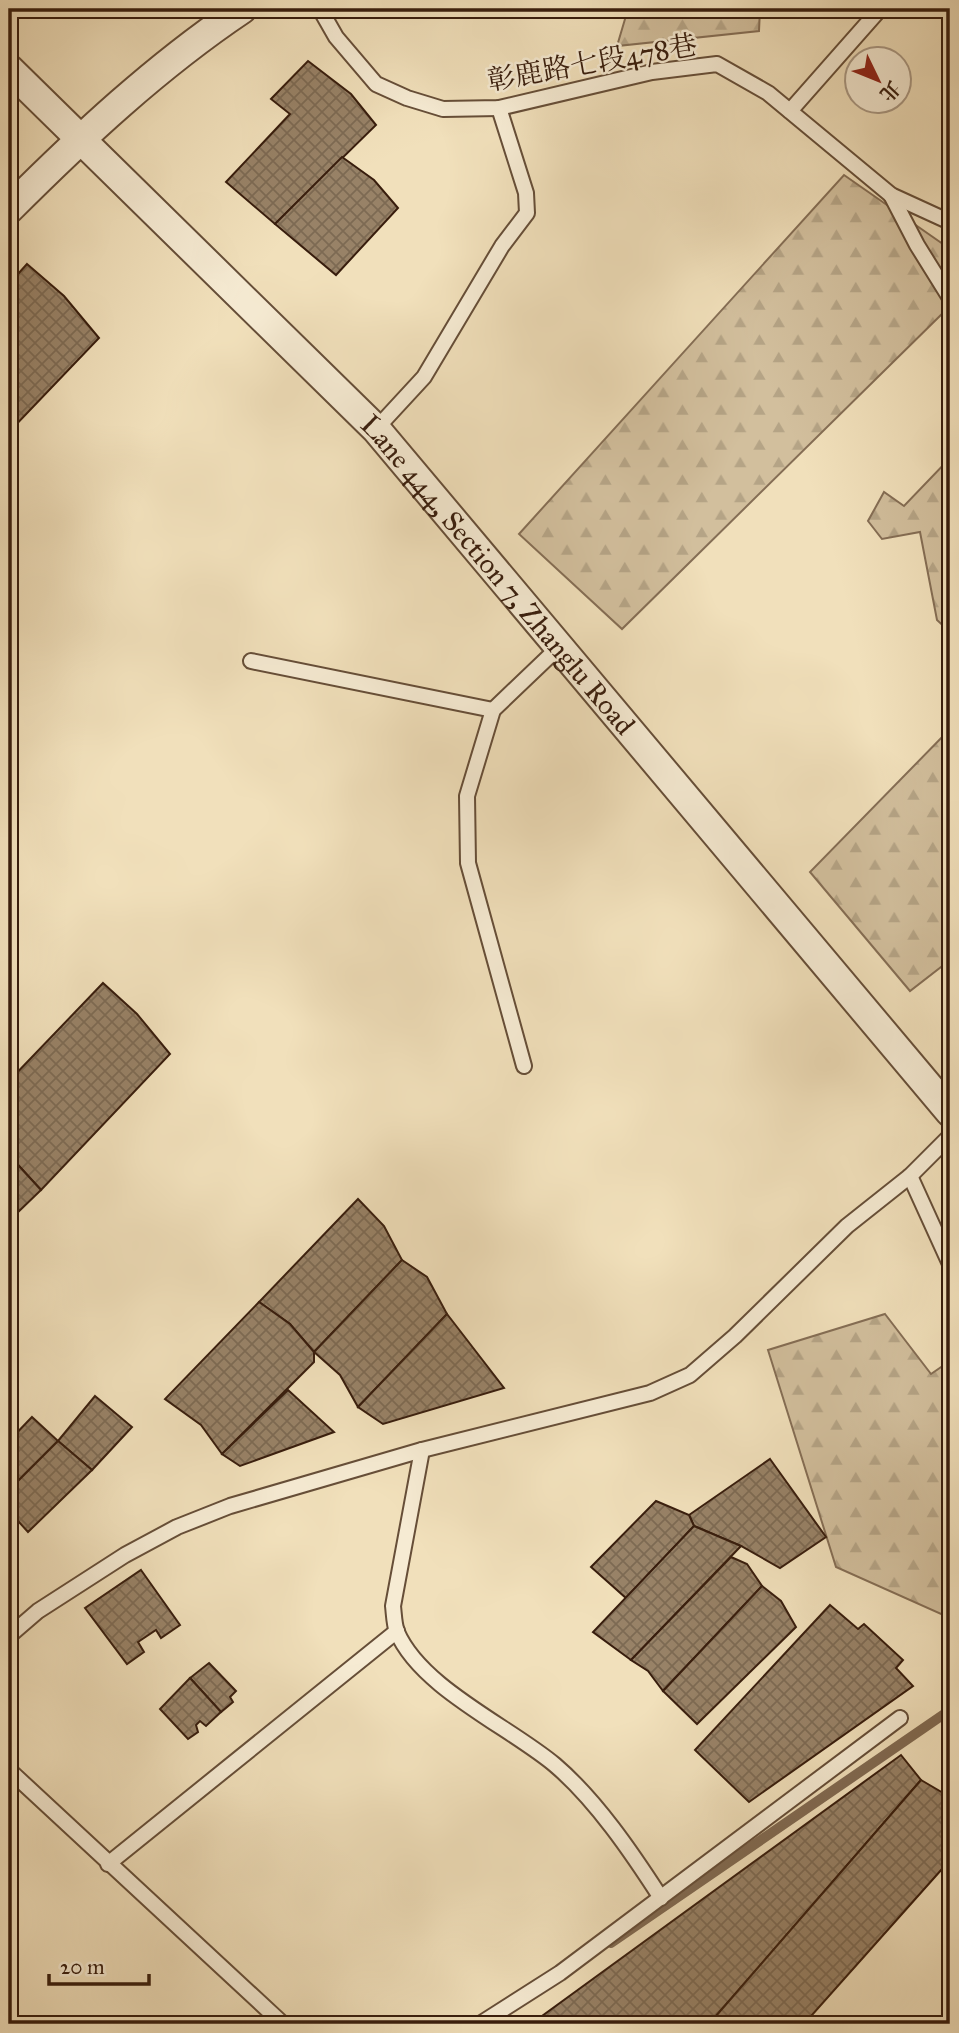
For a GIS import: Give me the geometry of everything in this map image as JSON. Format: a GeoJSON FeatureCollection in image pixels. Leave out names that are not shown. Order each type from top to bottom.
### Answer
{"type":"FeatureCollection","features":[{"type":"Feature","properties":{"kind":"street"},"geometry":{"type":"LineString","coordinates":[[9,209],[78,140],[209,31],[242,9]]}},
{"type":"Feature","properties":{"kind":"street","name":"Lane 444, Section 7, Zhanglu Road"},"geometry":{"type":"LineString","coordinates":[[9,69],[78,140],[376,429],[950,1112]]}},
{"type":"Feature","properties":{"kind":"lane","name":"彰鹿路七段478巷"},"geometry":{"type":"LineString","coordinates":[[320,9],[336,37],[376,83],[407,98],[443,110],[499,108],[652,72],[717,64],[768,93],[891,195],[950,222]]}},
{"type":"Feature","properties":{"kind":"lane"},"geometry":{"type":"LineString","coordinates":[[790,111],[880,9]]}},
{"type":"Feature","properties":{"kind":"lane"},"geometry":{"type":"LineString","coordinates":[[376,429],[424,377],[502,246],[527,213],[526,194],[499,108]]}},
{"type":"Feature","properties":{"kind":"lane"},"geometry":{"type":"LineString","coordinates":[[891,195],[916,245],[950,298]]}},
{"type":"Feature","properties":{"kind":"lane"},"geometry":{"type":"LineString","coordinates":[[524,1066],[468,863],[467,796],[493,710],[559,646]]}},
{"type":"Feature","properties":{"kind":"lane"},"geometry":{"type":"LineString","coordinates":[[251,661],[493,710]]}},
{"type":"Feature","properties":{"kind":"lane"},"geometry":{"type":"LineString","coordinates":[[9,1636],[38,1611],[92,1576],[177,1527],[230,1506],[422,1450],[650,1393],[690,1375],[735,1336],[847,1226],[910,1176],[950,1136]]}},
{"type":"Feature","properties":{"kind":"lane"},"geometry":{"type":"LineString","coordinates":[[910,1176],[950,1264]]}},
{"type":"Feature","properties":{"kind":"lane"},"geometry":{"type":"LineString","coordinates":[[422,1450],[393,1605],[397,1631],[413,1658],[460,1698],[555,1765],[630,1850],[661,1898]]}},
{"type":"Feature","properties":{"kind":"lane"},"geometry":{"type":"LineString","coordinates":[[108,1864],[397,1631]]}},
{"type":"Feature","properties":{"kind":"lane"},"geometry":{"type":"LineString","coordinates":[[480,2024],[561,1973],[900,1718]]}},
{"type":"Feature","properties":{"kind":"lane"},"geometry":{"type":"LineString","coordinates":[[9,1770],[283,2024]]}},
{"type":"Feature","properties":{"kind":"green space"},"geometry":{"type":"Polygon","coordinates":[[[628,9],[760,9],[759,31],[617,46],[628,9]]]}},
{"type":"Feature","properties":{"kind":"green space"},"geometry":{"type":"Polygon","coordinates":[[[844,175],[950,249],[950,306],[622,629],[519,534],[844,175]]]}},
{"type":"Feature","properties":{"kind":"green space"},"geometry":{"type":"Polygon","coordinates":[[[950,458],[950,632],[937,620],[920,532],[882,539],[868,521],[884,492],[904,506],[950,458]]]}},
{"type":"Feature","properties":{"kind":"green space"},"geometry":{"type":"Polygon","coordinates":[[[950,729],[950,960],[910,991],[810,872],[950,729]]]}},
{"type":"Feature","properties":{"kind":"green space"},"geometry":{"type":"Polygon","coordinates":[[[885,1314],[931,1374],[950,1361],[950,1618],[836,1567],[768,1350],[885,1314]]]}},
{"type":"Feature","properties":{"kind":"building"},"geometry":{"type":"Polygon","coordinates":[[[308,61],[351,94],[376,125],[275,224],[226,182],[290,114],[271,99],[308,61]]]}},
{"type":"Feature","properties":{"kind":"building"},"geometry":{"type":"Polygon","coordinates":[[[342,157],[374,180],[398,208],[336,275],[275,224],[342,157]]]}},
{"type":"Feature","properties":{"kind":"building"},"geometry":{"type":"Polygon","coordinates":[[[27,264],[64,296],[99,338],[9,432],[9,284],[27,264]]]}},
{"type":"Feature","properties":{"kind":"building"},"geometry":{"type":"Polygon","coordinates":[[[103,983],[137,1014],[170,1054],[41,1190],[9,1155],[9,1081],[103,983]]]}},
{"type":"Feature","properties":{"kind":"building"},"geometry":{"type":"Polygon","coordinates":[[[9,1155],[41,1190],[15,1215],[9,1209],[9,1155]]]}},
{"type":"Feature","properties":{"kind":"building"},"geometry":{"type":"Polygon","coordinates":[[[358,1199],[384,1226],[402,1260],[314,1352],[290,1324],[259,1302],[358,1199]]]}},
{"type":"Feature","properties":{"kind":"building"},"geometry":{"type":"Polygon","coordinates":[[[402,1260],[427,1277],[447,1314],[358,1407],[340,1375],[314,1352],[402,1260]]]}},
{"type":"Feature","properties":{"kind":"building"},"geometry":{"type":"Polygon","coordinates":[[[259,1302],[290,1324],[314,1352],[314,1362],[222,1454],[201,1425],[165,1399],[259,1302]]]}},
{"type":"Feature","properties":{"kind":"building"},"geometry":{"type":"Polygon","coordinates":[[[447,1314],[504,1388],[383,1424],[358,1407],[447,1314]]]}},
{"type":"Feature","properties":{"kind":"building"},"geometry":{"type":"Polygon","coordinates":[[[288,1390],[334,1432],[240,1466],[222,1454],[288,1390]]]}},
{"type":"Feature","properties":{"kind":"building"},"geometry":{"type":"Polygon","coordinates":[[[95,1396],[132,1427],[92,1470],[58,1441],[95,1396]]]}},
{"type":"Feature","properties":{"kind":"building"},"geometry":{"type":"Polygon","coordinates":[[[32,1417],[58,1441],[9,1490],[9,1441],[32,1417]]]}},
{"type":"Feature","properties":{"kind":"building"},"geometry":{"type":"Polygon","coordinates":[[[58,1441],[92,1470],[28,1532],[9,1511],[9,1490],[58,1441]]]}},
{"type":"Feature","properties":{"kind":"building"},"geometry":{"type":"Polygon","coordinates":[[[770,1459],[826,1537],[780,1568],[741,1546],[694,1526],[689,1515],[770,1459]]]}},
{"type":"Feature","properties":{"kind":"building"},"geometry":{"type":"Polygon","coordinates":[[[656,1501],[689,1515],[694,1526],[626,1598],[591,1567],[656,1501]]]}},
{"type":"Feature","properties":{"kind":"building"},"geometry":{"type":"Polygon","coordinates":[[[694,1526],[741,1546],[631,1660],[593,1632],[694,1526]]]}},
{"type":"Feature","properties":{"kind":"building"},"geometry":{"type":"Polygon","coordinates":[[[731,1557],[747,1564],[762,1586],[663,1691],[648,1671],[631,1660],[731,1557]]]}},
{"type":"Feature","properties":{"kind":"building"},"geometry":{"type":"Polygon","coordinates":[[[141,1570],[180,1625],[161,1638],[156,1630],[138,1642],[144,1652],[127,1664],[85,1608],[141,1570]]]}},
{"type":"Feature","properties":{"kind":"building"},"geometry":{"type":"Polygon","coordinates":[[[762,1586],[781,1601],[796,1627],[697,1724],[663,1691],[762,1586]]]}},
{"type":"Feature","properties":{"kind":"building"},"geometry":{"type":"Polygon","coordinates":[[[830,1605],[858,1629],[864,1624],[903,1660],[896,1668],[913,1686],[749,1802],[695,1750],[830,1605]]]}},
{"type":"Feature","properties":{"kind":"building"},"geometry":{"type":"Polygon","coordinates":[[[209,1663],[236,1691],[230,1697],[233,1702],[221,1712],[190,1678],[209,1663]]]}},
{"type":"Feature","properties":{"kind":"building"},"geometry":{"type":"Polygon","coordinates":[[[190,1678],[221,1712],[206,1726],[200,1721],[196,1725],[198,1732],[188,1739],[160,1709],[190,1678]]]}},
{"type":"Feature","properties":{"kind":"building"},"geometry":{"type":"Polygon","coordinates":[[[901,1755],[921,1780],[709,2024],[531,2024],[901,1755]]]}},
{"type":"Feature","properties":{"kind":"building"},"geometry":{"type":"Polygon","coordinates":[[[921,1780],[950,1797],[950,1860],[804,2024],[709,2024],[921,1780]]]}},
{"type":"Feature","properties":{"kind":"waterway"},"geometry":{"type":"LineString","coordinates":[[611,1943],[950,1710]]}}]}
